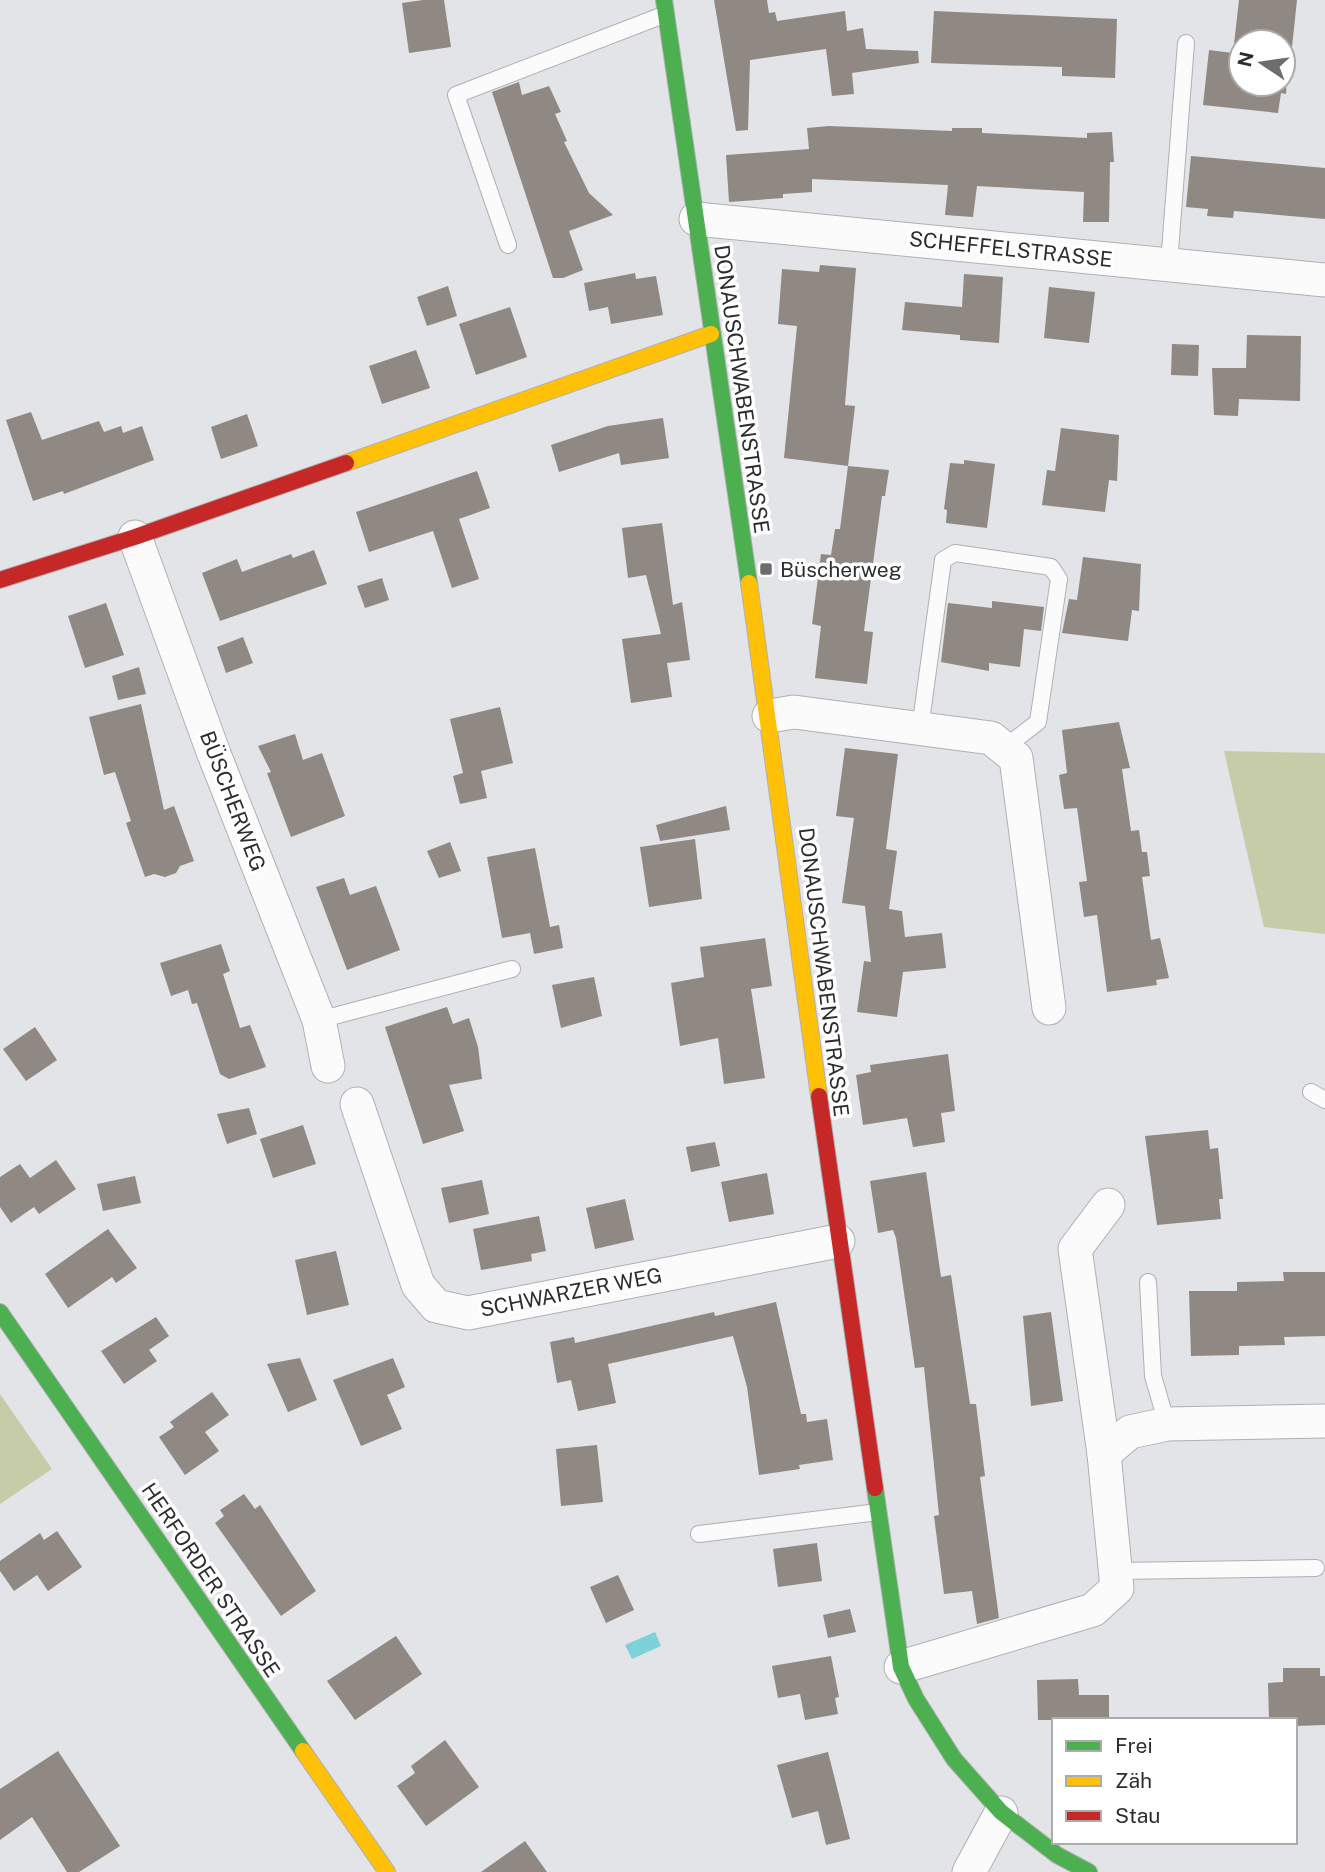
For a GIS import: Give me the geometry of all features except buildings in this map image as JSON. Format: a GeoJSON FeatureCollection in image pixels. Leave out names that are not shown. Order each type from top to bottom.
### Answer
{"type":"FeatureCollection","features":[{"type":"Feature","properties":{"kind":"street","name":"DONAUSCHWABENSTRASSE"},"geometry":{"type":"LineString","coordinates":[[665,7],[769,716],[838,1241],[901,1667],[918,1705],[966,1778],[1001,1813],[1070,1863],[1089,1872]]}},
{"type":"Feature","properties":{"kind":"street","name":"SCHEFFELSTRASSE"},"geometry":{"type":"LineString","coordinates":[[696,219],[1325,281]]}},
{"type":"Feature","properties":{"kind":"street"},"geometry":{"type":"LineString","coordinates":[[0,580],[135,537],[711,334]]}},
{"type":"Feature","properties":{"kind":"street","name":"BÜSCHERWEG"},"geometry":{"type":"LineString","coordinates":[[135,537],[214,754],[319,1020],[328,1066]]}},
{"type":"Feature","properties":{"kind":"street"},"geometry":{"type":"LineString","coordinates":[[769,716],[794,712],[990,738],[1016,758],[1049,1008]]}},
{"type":"Feature","properties":{"kind":"street","name":"SCHWARZER WEG"},"geometry":{"type":"LineString","coordinates":[[358,1104],[418,1285],[436,1306],[468,1312],[838,1241]]}},
{"type":"Feature","properties":{"kind":"street"},"geometry":{"type":"LineString","coordinates":[[901,1667],[1093,1610],[1117,1588],[1104,1454],[1075,1249],[1108,1205]]}},
{"type":"Feature","properties":{"kind":"street","name":"HERFORDER STRASSE"},"geometry":{"type":"LineString","coordinates":[[0,1312],[387,1872]]}},
{"type":"Feature","properties":{"kind":"street"},"geometry":{"type":"LineString","coordinates":[[1104,1454],[1130,1433],[1167,1424],[1325,1421]]}},
{"type":"Feature","properties":{"kind":"street"},"geometry":{"type":"LineString","coordinates":[[969,1872],[1001,1813]]}},
{"type":"Feature","properties":{"kind":"lane"},"geometry":{"type":"LineString","coordinates":[[508,245],[456,94],[665,7]]}},
{"type":"Feature","properties":{"kind":"lane"},"geometry":{"type":"LineString","coordinates":[[1169,264],[1186,43]]}},
{"type":"Feature","properties":{"kind":"lane"},"geometry":{"type":"LineString","coordinates":[[920,729],[943,560],[955,553],[1051,567],[1059,579],[1038,722],[1004,748]]}},
{"type":"Feature","properties":{"kind":"lane"},"geometry":{"type":"LineString","coordinates":[[319,1020],[512,969]]}},
{"type":"Feature","properties":{"kind":"lane"},"geometry":{"type":"LineString","coordinates":[[1148,1282],[1153,1376],[1167,1424]]}},
{"type":"Feature","properties":{"kind":"lane"},"geometry":{"type":"LineString","coordinates":[[699,1534],[878,1512]]}},
{"type":"Feature","properties":{"kind":"lane"},"geometry":{"type":"LineString","coordinates":[[1116,1571],[1317,1568]]}},
{"type":"Feature","properties":{"kind":"green space"},"geometry":{"type":"Polygon","coordinates":[[[1224,751],[1325,753],[1325,934],[1264,927],[1224,751]]]}},
{"type":"Feature","properties":{"kind":"green space"},"geometry":{"type":"Polygon","coordinates":[[[0,1394],[52,1469],[0,1504],[0,1394]]]}},
{"type":"Feature","properties":{"kind":"water"},"geometry":{"type":"Polygon","coordinates":[[[655,1632],[661,1646],[632,1659],[625,1645],[655,1632]]]}},
{"type":"Feature","properties":{"kind":"traffic: fast"},"geometry":{"type":"LineString","coordinates":[[664,0],[749,583]]}},
{"type":"Feature","properties":{"kind":"traffic: fast"},"geometry":{"type":"LineString","coordinates":[[0,1312],[303,1751]]}},
{"type":"Feature","properties":{"kind":"traffic: fast"},"geometry":{"type":"LineString","coordinates":[[875,1488],[901,1667],[916,1699],[954,1759],[1001,1812],[1057,1855],[1089,1872]]}},
{"type":"Feature","properties":{"kind":"traffic: slow"},"geometry":{"type":"LineString","coordinates":[[346,463],[711,334]]}},
{"type":"Feature","properties":{"kind":"traffic: slow"},"geometry":{"type":"LineString","coordinates":[[749,583],[819,1096]]}},
{"type":"Feature","properties":{"kind":"traffic: slow"},"geometry":{"type":"LineString","coordinates":[[303,1751],[387,1872]]}},
{"type":"Feature","properties":{"kind":"traffic: jam"},"geometry":{"type":"LineString","coordinates":[[0,580],[135,537],[346,463]]}},
{"type":"Feature","properties":{"kind":"traffic: jam"},"geometry":{"type":"LineString","coordinates":[[819,1096],[875,1488]]}},
{"type":"Feature","properties":{"kind":"place","name":"Büscherweg"},"geometry":{"type":"Point","coordinates":[766,569]}}]}
